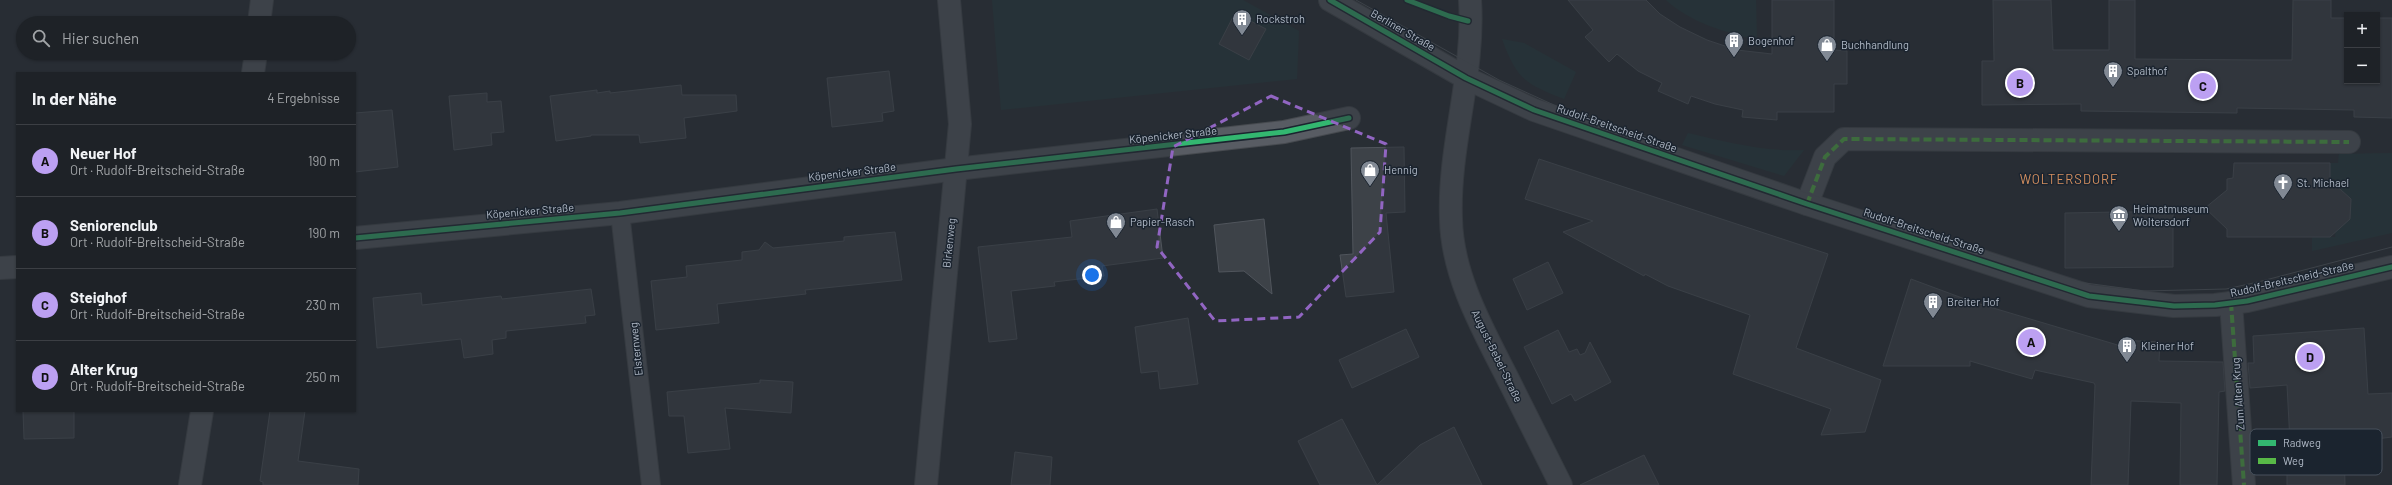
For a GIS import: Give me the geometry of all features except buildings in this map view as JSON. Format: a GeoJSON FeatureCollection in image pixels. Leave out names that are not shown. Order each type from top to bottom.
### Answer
{"type":"FeatureCollection","features":[{"type":"Feature","properties":{"kind":"street"},"geometry":{"type":"LineString","coordinates":[[261,16],[262,0]]}},
{"type":"Feature","properties":{"kind":"street","name":"Birkenweg"},"geometry":{"type":"LineString","coordinates":[[926,485],[960,124],[949,0]]}},
{"type":"Feature","properties":{"kind":"street","name":"Berliner Straße"},"geometry":{"type":"LineString","coordinates":[[1330,0],[1466,78]]}},
{"type":"Feature","properties":{"kind":"street","name":"August-Bebel-Straße"},"geometry":{"type":"LineString","coordinates":[[1470,0],[1471,22],[1466,78],[1452,181],[1450,219],[1454,250],[1477,318],[1561,485]]}},
{"type":"Feature","properties":{"kind":"street"},"geometry":{"type":"LineString","coordinates":[[253,72],[255,60]]}},
{"type":"Feature","properties":{"kind":"street","name":"Rudolf-Breitscheid-Straße"},"geometry":{"type":"LineString","coordinates":[[1466,78],[1529,107],[1598,134],[2089,296],[2174,306],[2231,303],[2386,268]]}},
{"type":"Feature","properties":{"kind":"street","name":"Köpenicker Straße"},"geometry":{"type":"LineString","coordinates":[[356,238],[620,213],[956,169],[1284,132],[1349,118]]}},
{"type":"Feature","properties":{"kind":"street"},"geometry":{"type":"LineString","coordinates":[[1807,204],[1825,157],[1844,139],[2349,142]]}},
{"type":"Feature","properties":{"kind":"street"},"geometry":{"type":"LineString","coordinates":[[0,268],[16,267]]}},
{"type":"Feature","properties":{"kind":"street","name":"Zum Alten Krug"},"geometry":{"type":"LineString","coordinates":[[2231,303],[2244,485]]}},
{"type":"Feature","properties":{"kind":"street"},"geometry":{"type":"LineString","coordinates":[[190,485],[202,412]]}},
{"type":"Feature","properties":{"kind":"lane","name":"Elsternweg"},"geometry":{"type":"LineString","coordinates":[[620,213],[651,485]]}},
{"type":"Feature","properties":{"kind":"highlighted area"},"geometry":{"type":"Polygon","coordinates":[[[1271,96],[1386,144],[1380,232],[1299,317],[1215,321],[1157,247],[1173,147],[1271,96]]]}},
{"type":"Feature","properties":{"kind":"green space"},"geometry":{"type":"Polygon","coordinates":[[[992,0],[1243,0],[1299,31],[1297,79],[1001,110],[992,0]]]}},
{"type":"Feature","properties":{"kind":"green space"},"geometry":{"type":"Polygon","coordinates":[[[1666,0],[1756,0],[1757,40],[1733,34],[1697,21],[1686,15],[1666,0]]]}},
{"type":"Feature","properties":{"kind":"green space"},"geometry":{"type":"Polygon","coordinates":[[[1502,39],[1524,43],[1576,72],[1564,99],[1540,89],[1524,78],[1518,72],[1507,53],[1502,39]]]}},
{"type":"Feature","properties":{"kind":"green space"},"geometry":{"type":"Polygon","coordinates":[[[1688,133],[1760,148],[1804,150],[1784,176],[1682,145],[1688,133]]]}},
{"type":"Feature","properties":{"kind":"green space"},"geometry":{"type":"Polygon","coordinates":[[[2392,153],[2392,233],[2312,251],[2312,237],[2335,237],[2336,225],[2350,219],[2351,199],[2345,193],[2336,192],[2335,179],[2330,179],[2330,163],[2338,163],[2339,154],[2392,153]]]}},
{"type":"Feature","properties":{"kind":"tram line"},"geometry":{"type":"LineString","coordinates":[[1356,0],[1499,80],[1578,116],[1966,247],[2078,282],[2144,291],[2226,289],[2392,247]]}},
{"type":"Feature","properties":{"kind":"marked path"},"geometry":{"type":"LineString","coordinates":[[1807,204],[1825,157],[1844,139],[2349,142]]}},
{"type":"Feature","properties":{"kind":"marked path"},"geometry":{"type":"LineString","coordinates":[[2231,303],[2244,485]]}},
{"type":"Feature","properties":{"kind":"cycle path"},"geometry":{"type":"LineString","coordinates":[[1330,0],[1466,78],[1534,110],[1807,204],[2089,296],[2174,306],[2215,305],[2247,301],[2392,267]]}},
{"type":"Feature","properties":{"kind":"cycle path"},"geometry":{"type":"LineString","coordinates":[[1407,0],[1449,16],[1468,21]]}},
{"type":"Feature","properties":{"kind":"cycle path"},"geometry":{"type":"LineString","coordinates":[[356,238],[620,213],[956,169],[1284,132],[1349,118]]}},
{"type":"Feature","properties":{"kind":"place","name":"Rockstroh"},"geometry":{"type":"Point","coordinates":[1242,36]}},
{"type":"Feature","properties":{"kind":"place","name":"Bogenhof"},"geometry":{"type":"Point","coordinates":[1734,58]}},
{"type":"Feature","properties":{"kind":"place","name":"Buchhandlung"},"geometry":{"type":"Point","coordinates":[1827,62]}},
{"type":"Feature","properties":{"kind":"place","name":"Seniorenclub"},"geometry":{"type":"Point","coordinates":[2020,83]}},
{"type":"Feature","properties":{"kind":"place","name":"Steighof"},"geometry":{"type":"Point","coordinates":[2203,86]}},
{"type":"Feature","properties":{"kind":"place","name":"Spalthof"},"geometry":{"type":"Point","coordinates":[2113,88]}},
{"type":"Feature","properties":{"kind":"place","name":"Hennig"},"geometry":{"type":"Point","coordinates":[1370,187]}},
{"type":"Feature","properties":{"kind":"place","name":"St. Michael"},"geometry":{"type":"Point","coordinates":[2283,200]}},
{"type":"Feature","properties":{"kind":"place","name":"Heimatmuseum Woltersdorf"},"geometry":{"type":"Point","coordinates":[2119,232]}},
{"type":"Feature","properties":{"kind":"place","name":"Papier-Rasch"},"geometry":{"type":"Point","coordinates":[1116,239]}},
{"type":"Feature","properties":{"kind":"place","name":"Breiter Hof"},"geometry":{"type":"Point","coordinates":[1933,319]}},
{"type":"Feature","properties":{"kind":"place","name":"Neuer Hof"},"geometry":{"type":"Point","coordinates":[2031,342]}},
{"type":"Feature","properties":{"kind":"place","name":"Alter Krug"},"geometry":{"type":"Point","coordinates":[2310,357]}},
{"type":"Feature","properties":{"kind":"place","name":"Kleiner Hof"},"geometry":{"type":"Point","coordinates":[2127,363]}},
{"type":"Feature","properties":{"kind":"district","name":"WOLTERSDORF"},"geometry":{"type":"Point","coordinates":[2069,179]}}]}
